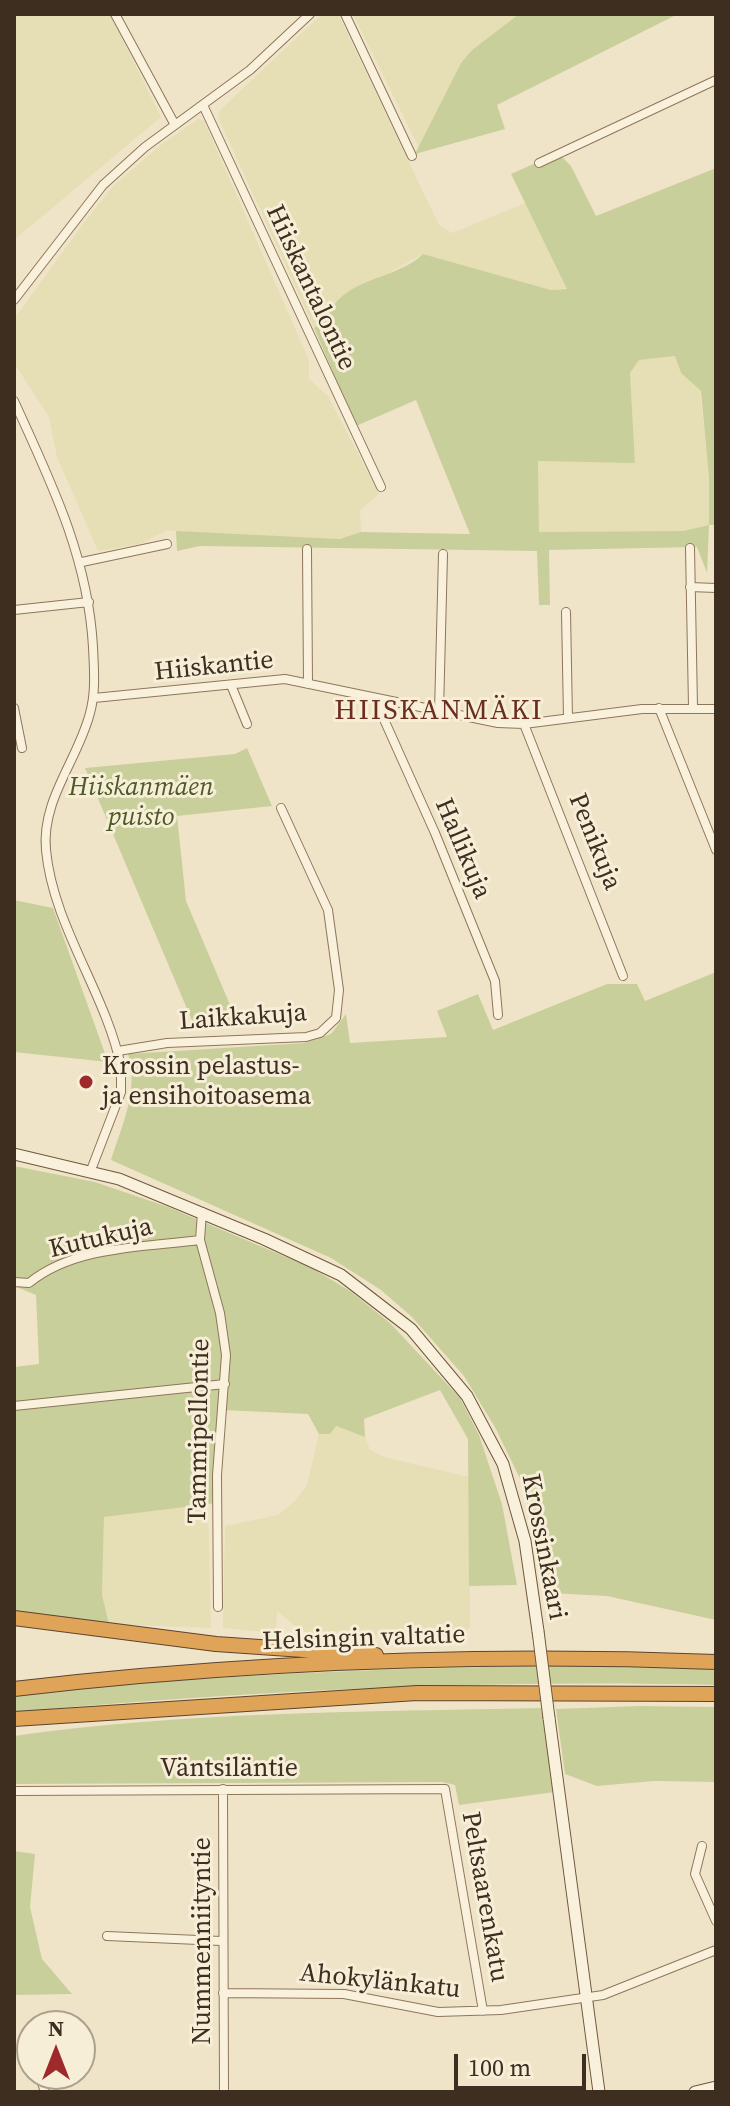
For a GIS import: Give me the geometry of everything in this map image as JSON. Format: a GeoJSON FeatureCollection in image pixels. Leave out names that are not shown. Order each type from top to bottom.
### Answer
{"type":"FeatureCollection","features":[{"type":"Feature","properties":{"kind":"highway"},"geometry":{"type":"LineString","coordinates":[[14,1618],[216,1644],[440,1659]]}},
{"type":"Feature","properties":{"kind":"highway","name":"Helsingin valtatie"},"geometry":{"type":"LineString","coordinates":[[14,1689],[153,1674],[440,1659],[716,1662]]}},
{"type":"Feature","properties":{"kind":"highway"},"geometry":{"type":"LineString","coordinates":[[14,1719],[417,1693],[716,1694]]}},
{"type":"Feature","properties":{"kind":"highway"},"geometry":{"type":"LineString","coordinates":[[14,1726],[77,1713]]}},
{"type":"Feature","properties":{"kind":"street"},"geometry":{"type":"LineString","coordinates":[[115,14],[175,125]]}},
{"type":"Feature","properties":{"kind":"street"},"geometry":{"type":"LineString","coordinates":[[14,300],[89,199],[134,156],[250,70],[310,14]]}},
{"type":"Feature","properties":{"kind":"street"},"geometry":{"type":"LineString","coordinates":[[345,14],[412,156]]}},
{"type":"Feature","properties":{"kind":"street"},"geometry":{"type":"LineString","coordinates":[[539,163],[716,80]]}},
{"type":"Feature","properties":{"kind":"street","name":"Hiiskantalontie"},"geometry":{"type":"LineString","coordinates":[[203,105],[381,487]]}},
{"type":"Feature","properties":{"kind":"street"},"geometry":{"type":"LineString","coordinates":[[14,401],[82,562],[89,602],[94,698],[84,732],[54,800],[45,848],[61,907],[118,1051],[121,1092],[91,1170]]}},
{"type":"Feature","properties":{"kind":"street"},"geometry":{"type":"LineString","coordinates":[[82,562],[167,544]]}},
{"type":"Feature","properties":{"kind":"street"},"geometry":{"type":"LineString","coordinates":[[690,548],[693,707]]}},
{"type":"Feature","properties":{"kind":"street"},"geometry":{"type":"LineString","coordinates":[[307,549],[308,684]]}},
{"type":"Feature","properties":{"kind":"street"},"geometry":{"type":"LineString","coordinates":[[439,712],[443,554]]}},
{"type":"Feature","properties":{"kind":"street"},"geometry":{"type":"LineString","coordinates":[[690,587],[716,588]]}},
{"type":"Feature","properties":{"kind":"street"},"geometry":{"type":"LineString","coordinates":[[14,610],[89,602]]}},
{"type":"Feature","properties":{"kind":"street"},"geometry":{"type":"LineString","coordinates":[[566,612],[568,718]]}},
{"type":"Feature","properties":{"kind":"street","name":"Hiiskantie"},"geometry":{"type":"LineString","coordinates":[[94,698],[274,679],[498,723],[524,724],[659,708],[716,709]]}},
{"type":"Feature","properties":{"kind":"street"},"geometry":{"type":"LineString","coordinates":[[231,685],[247,724]]}},
{"type":"Feature","properties":{"kind":"street","name":"Hallikuja"},"geometry":{"type":"LineString","coordinates":[[379,701],[382,715],[435,833],[497,987],[498,1015]]}},
{"type":"Feature","properties":{"kind":"street"},"geometry":{"type":"LineString","coordinates":[[14,708],[22,748]]}},
{"type":"Feature","properties":{"kind":"street"},"geometry":{"type":"LineString","coordinates":[[659,708],[716,850]]}},
{"type":"Feature","properties":{"kind":"street","name":"Penikuja"},"geometry":{"type":"LineString","coordinates":[[524,724],[623,976]]}},
{"type":"Feature","properties":{"kind":"street","name":"Laikkakuja"},"geometry":{"type":"LineString","coordinates":[[118,1051],[167,1043],[306,1037],[320,1033],[336,1018],[340,1000],[330,918],[281,808]]}},
{"type":"Feature","properties":{"kind":"street","name":"Krossinkaari"},"geometry":{"type":"LineString","coordinates":[[15,1154],[91,1170],[202,1212],[341,1275],[411,1329],[452,1375],[492,1439],[513,1489],[525,1541],[599,2092]]}},
{"type":"Feature","properties":{"kind":"street","name":"Tammipellontie"},"geometry":{"type":"LineString","coordinates":[[202,1212],[200,1240],[220,1313],[225,1384],[217,1475],[218,1607]]}},
{"type":"Feature","properties":{"kind":"street","name":"Kutukuja"},"geometry":{"type":"LineString","coordinates":[[14,1282],[29,1283],[45,1270],[107,1252],[200,1240]]}},
{"type":"Feature","properties":{"kind":"street"},"geometry":{"type":"LineString","coordinates":[[14,1406],[225,1384]]}},
{"type":"Feature","properties":{"kind":"street","name":"Nummenniityntie"},"geometry":{"type":"LineString","coordinates":[[223,1789],[221,1941],[224,2092]]}},
{"type":"Feature","properties":{"kind":"street","name":"Väntsiläntie"},"geometry":{"type":"LineString","coordinates":[[14,1791],[445,1789]]}},
{"type":"Feature","properties":{"kind":"street","name":"Peltsaarenkatu"},"geometry":{"type":"LineString","coordinates":[[445,1789],[483,2011]]}},
{"type":"Feature","properties":{"kind":"street"},"geometry":{"type":"LineString","coordinates":[[702,1846],[695,1874],[716,1921]]}},
{"type":"Feature","properties":{"kind":"street"},"geometry":{"type":"LineString","coordinates":[[107,1936],[221,1941]]}},
{"type":"Feature","properties":{"kind":"street","name":"Ahokylänkatu"},"geometry":{"type":"LineString","coordinates":[[223,1993],[344,1994],[438,2012],[483,2011],[623,1990],[716,1950]]}},
{"type":"Feature","properties":{"kind":"street"},"geometry":{"type":"LineString","coordinates":[[695,2092],[716,2087]]}},
{"type":"Feature","properties":{"kind":"shaded area"},"geometry":{"type":"Polygon","coordinates":[[[14,14],[110,14],[161,117],[14,240],[14,14]]]}},
{"type":"Feature","properties":{"kind":"shaded area"},"geometry":{"type":"Polygon","coordinates":[[[322,14],[338,14],[439,225],[452,233],[528,202],[568,288],[551,290],[423,254],[336,302],[330,318],[314,328],[218,117],[220,110],[322,14]]]}},
{"type":"Feature","properties":{"kind":"shaded area"},"geometry":{"type":"Polygon","coordinates":[[[353,14],[519,14],[472,50],[461,63],[419,148],[353,14]]]}},
{"type":"Feature","properties":{"kind":"shaded area"},"geometry":{"type":"Polygon","coordinates":[[[198,119],[204,121],[309,360],[309,379],[328,396],[379,494],[360,510],[361,532],[353,536],[340,539],[205,535],[167,530],[140,544],[98,551],[57,457],[49,417],[14,363],[14,319],[83,224],[113,186],[162,144],[198,119]]]}},
{"type":"Feature","properties":{"kind":"shaded area"},"geometry":{"type":"Polygon","coordinates":[[[675,356],[681,373],[700,390],[709,478],[709,525],[683,531],[539,532],[538,461],[635,462],[630,373],[639,359],[675,356]]]}},
{"type":"Feature","properties":{"kind":"shaded area"},"geometry":{"type":"Polygon","coordinates":[[[335,1426],[365,1437],[370,1450],[384,1457],[469,1477],[470,1627],[461,1636],[316,1635],[300,1630],[277,1611],[276,1633],[223,1628],[225,1526],[278,1515],[296,1500],[307,1485],[319,1434],[330,1434],[335,1426]]]}},
{"type":"Feature","properties":{"kind":"shaded area"},"geometry":{"type":"Polygon","coordinates":[[[208,1503],[211,1628],[109,1624],[102,1595],[104,1517],[208,1503]]]}},
{"type":"Feature","properties":{"kind":"green space"},"geometry":{"type":"Polygon","coordinates":[[[519,14],[678,14],[497,105],[505,129],[415,154],[461,63],[472,50],[519,14]]]}},
{"type":"Feature","properties":{"kind":"green space"},"geometry":{"type":"Polygon","coordinates":[[[558,153],[571,166],[596,216],[716,168],[716,525],[709,525],[707,573],[697,547],[549,550],[550,605],[539,605],[537,551],[200,546],[177,551],[176,531],[340,539],[361,532],[470,534],[416,400],[356,426],[314,328],[324,321],[347,292],[403,267],[423,254],[551,290],[567,289],[511,174],[558,153]],[[675,356],[639,360],[630,373],[635,463],[538,461],[539,532],[683,531],[709,525],[709,478],[701,391],[681,373],[675,356]]]}},
{"type":"Feature","properties":{"kind":"green space","name":"Hiiskanmäen puisto"},"geometry":{"type":"Polygon","coordinates":[[[247,748],[272,806],[177,816],[186,901],[239,1026],[196,1030],[85,768],[235,754],[247,748]]]}},
{"type":"Feature","properties":{"kind":"green space"},"geometry":{"type":"Polygon","coordinates":[[[14,900],[53,908],[108,1062],[14,1052],[14,900]]]}},
{"type":"Feature","properties":{"kind":"green space"},"geometry":{"type":"Polygon","coordinates":[[[716,972],[716,1620],[607,1596],[549,1593],[523,1485],[496,1429],[464,1376],[412,1317],[381,1290],[331,1258],[111,1160],[130,1094],[132,1081],[128,1054],[304,1043],[331,1034],[346,1014],[350,1043],[447,1037],[437,1011],[478,994],[493,1030],[607,984],[637,984],[645,1001],[716,972]]]}},
{"type":"Feature","properties":{"kind":"green space"},"geometry":{"type":"Polygon","coordinates":[[[14,1166],[95,1182],[168,1207],[312,1268],[350,1291],[390,1323],[460,1398],[479,1435],[502,1504],[517,1585],[469,1586],[468,1439],[440,1390],[364,1419],[365,1437],[336,1426],[330,1434],[319,1434],[308,1414],[223,1410],[217,1503],[104,1517],[102,1595],[109,1624],[14,1611],[14,1367],[39,1364],[36,1295],[14,1286],[14,1166]]]}},
{"type":"Feature","properties":{"kind":"green space"},"geometry":{"type":"Polygon","coordinates":[[[628,1665],[716,1667],[716,1685],[540,1684],[365,1688],[14,1712],[14,1696],[168,1681],[398,1669],[628,1665]]]}},
{"type":"Feature","properties":{"kind":"green space"},"geometry":{"type":"Polygon","coordinates":[[[716,1707],[716,1782],[654,1781],[597,1786],[565,1774],[556,1709],[716,1707]]]}},
{"type":"Feature","properties":{"kind":"green space"},"geometry":{"type":"Polygon","coordinates":[[[541,1708],[555,1792],[459,1805],[455,1785],[442,1782],[14,1784],[14,1736],[211,1717],[541,1708]]]}},
{"type":"Feature","properties":{"kind":"green space"},"geometry":{"type":"Polygon","coordinates":[[[14,1851],[35,1854],[30,1907],[42,1959],[72,1994],[15,1995],[14,1851]]]}},
{"type":"Feature","properties":{"kind":"place","name":"Krossin pelastus- ja ensihoitoasema"},"geometry":{"type":"Point","coordinates":[86,1082]}},
{"type":"Feature","properties":{"kind":"district","name":"HIISKANMÄKI"},"geometry":{"type":"Point","coordinates":[439,712]}}]}
